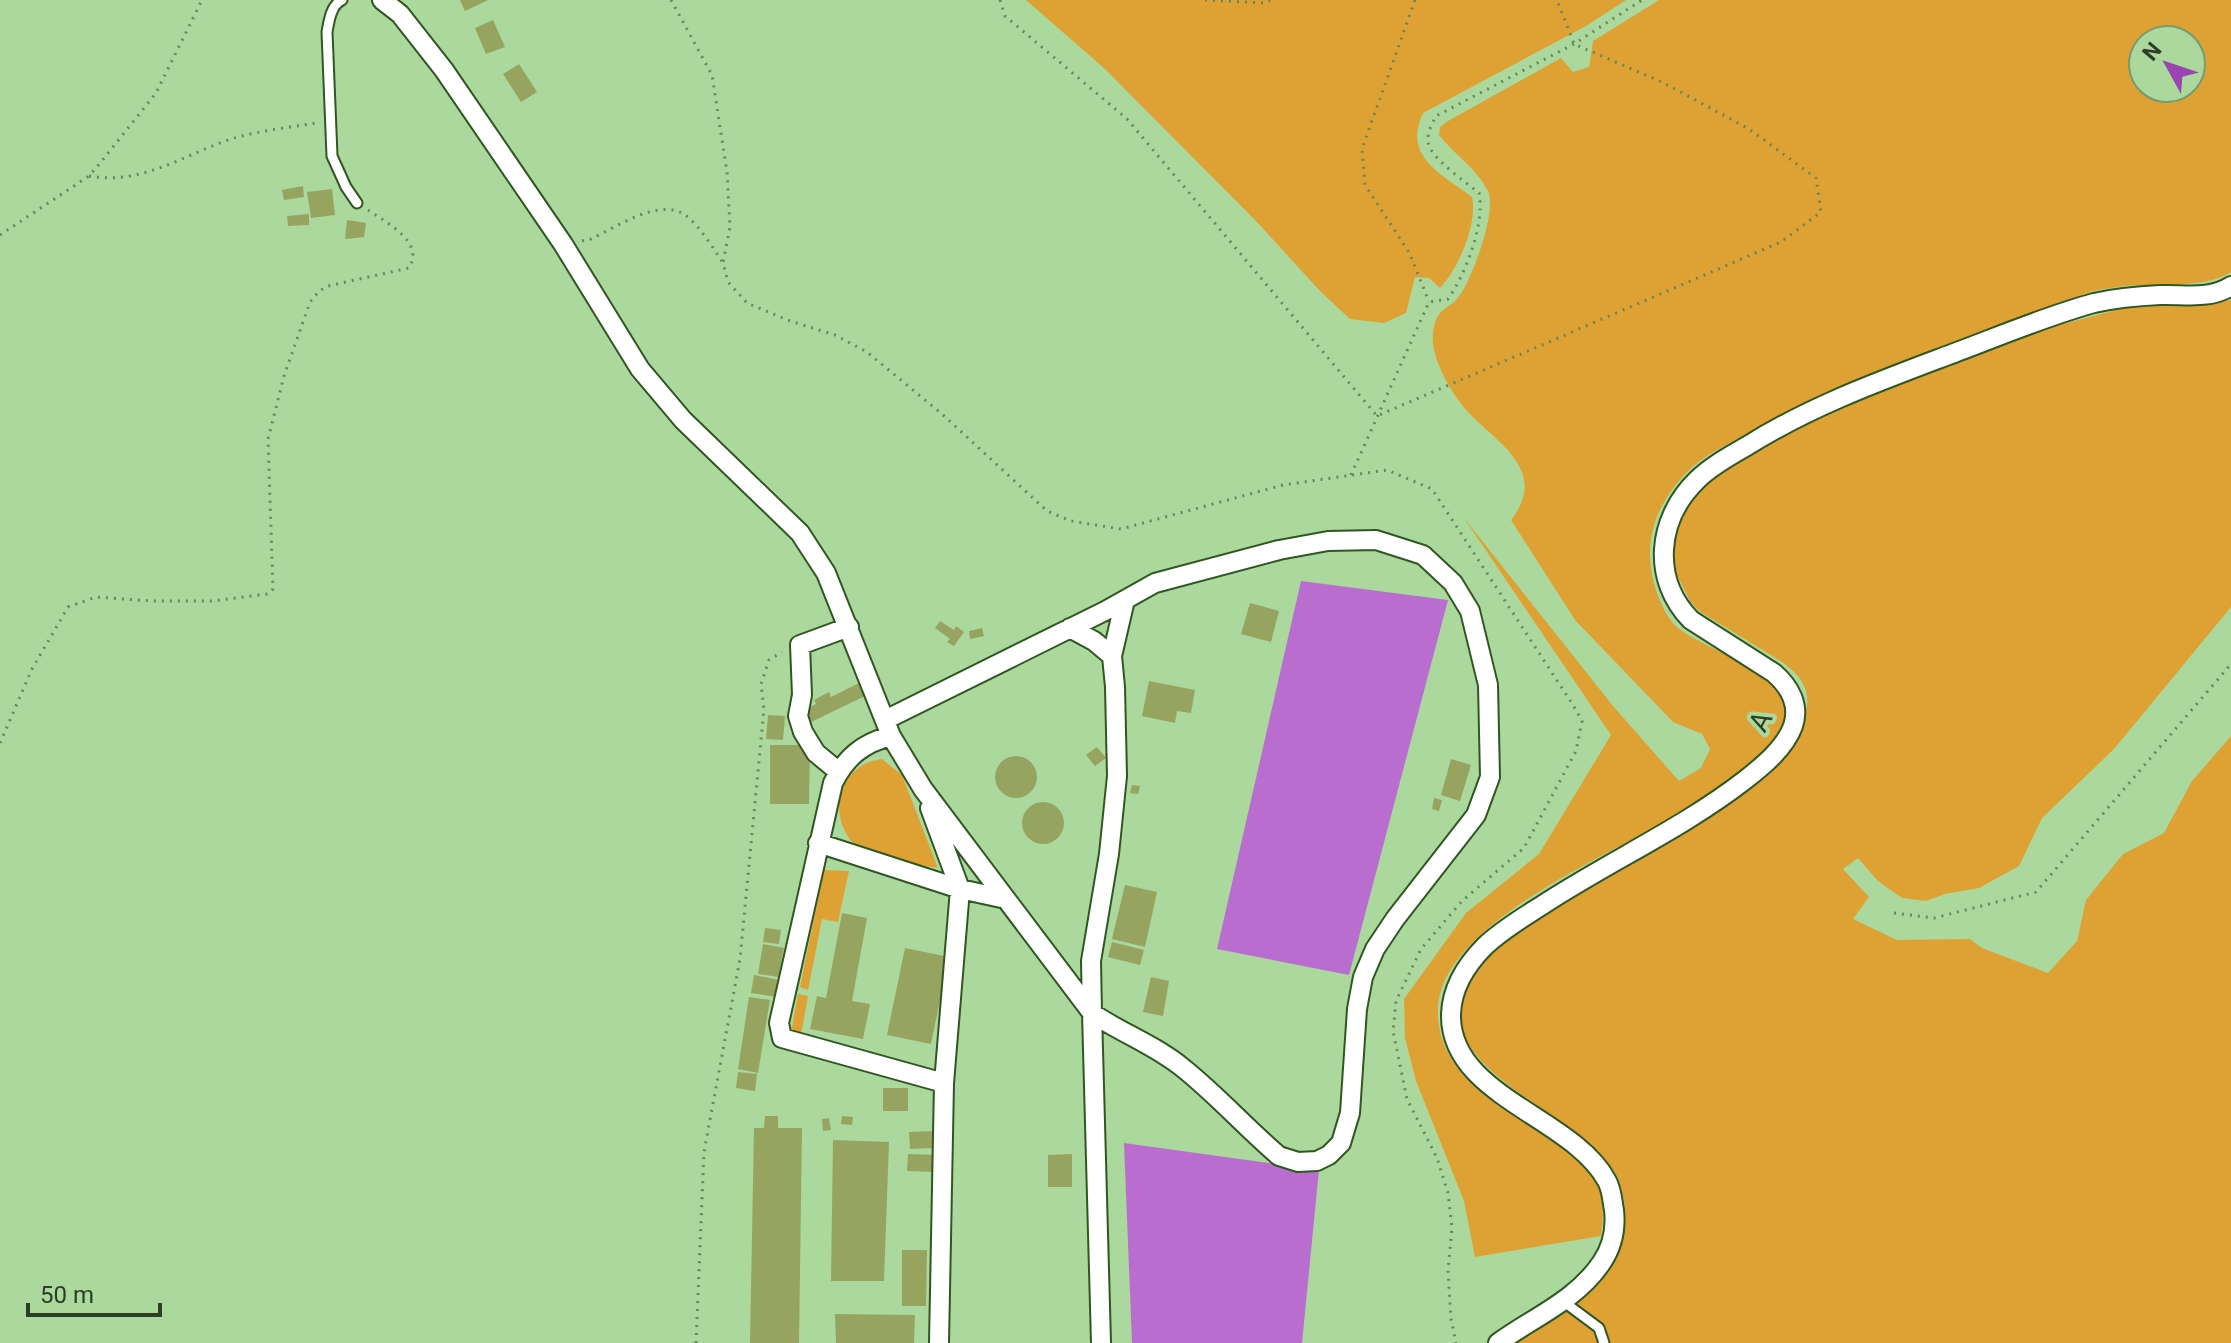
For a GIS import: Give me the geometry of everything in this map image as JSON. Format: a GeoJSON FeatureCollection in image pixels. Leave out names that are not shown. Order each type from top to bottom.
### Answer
{"type":"FeatureCollection","features":[{"type":"Feature","properties":{"kind":"street"},"geometry":{"type":"LineString","coordinates":[[382,0],[398,7],[444,70],[563,244],[640,369],[683,420],[800,533],[826,573],[888,728],[923,789],[1092,1013],[1154,1047],[1182,1067],[1279,1156],[1298,1162],[1317,1161],[1341,1143],[1348,1123],[1357,1009],[1363,977],[1375,949],[1395,919],[1476,815],[1490,777],[1488,685],[1470,611],[1453,583],[1423,555],[1376,540],[1328,541],[1279,550],[1155,583],[888,728],[863,746],[833,783],[779,1023],[782,1038],[944,1083]]}},
{"type":"Feature","properties":{"kind":"street","name":"A"},"geometry":{"type":"LineString","coordinates":[[1498,1343],[1564,1302],[1589,1279],[1609,1248],[1615,1218],[1611,1191],[1597,1167],[1584,1153],[1477,1073],[1454,1040],[1451,1006],[1455,987],[1485,947],[1509,927],[1582,879],[1715,803],[1760,768],[1784,742],[1793,726],[1793,697],[1786,684],[1774,673],[1691,620],[1681,610],[1668,584],[1662,565],[1662,548],[1665,532],[1684,494],[1709,469],[1777,427],[1879,381],[2038,321],[2096,303],[2125,297],[2214,294],[2231,286]]}},
{"type":"Feature","properties":{"kind":"street"},"geometry":{"type":"LineString","coordinates":[[1101,1343],[1091,961],[1109,854],[1117,776],[1112,656],[1125,600]]}},
{"type":"Feature","properties":{"kind":"street"},"geometry":{"type":"LineString","coordinates":[[839,772],[816,753],[803,732],[798,716],[802,695],[800,645],[849,627]]}},
{"type":"Feature","properties":{"kind":"street"},"geometry":{"type":"LineString","coordinates":[[1070,628],[1094,641],[1112,656]]}},
{"type":"Feature","properties":{"kind":"street"},"geometry":{"type":"LineString","coordinates":[[923,789],[960,889],[944,1083],[939,1343]]}},
{"type":"Feature","properties":{"kind":"street"},"geometry":{"type":"LineString","coordinates":[[818,843],[960,889],[1006,899]]}},
{"type":"Feature","properties":{"kind":"lane"},"geometry":{"type":"LineString","coordinates":[[342,0],[337,2],[330,16],[327,32],[327,89],[332,156],[357,203]]}},
{"type":"Feature","properties":{"kind":"lane"},"geometry":{"type":"LineString","coordinates":[[1564,1302],[1599,1328],[1604,1343]]}},
{"type":"Feature","properties":{"kind":"path"},"geometry":{"type":"LineString","coordinates":[[0,235],[89,176],[156,93],[202,0]]}},
{"type":"Feature","properties":{"kind":"path"},"geometry":{"type":"LineString","coordinates":[[671,0],[712,75],[727,172],[730,227],[723,263]]}},
{"type":"Feature","properties":{"kind":"path"},"geometry":{"type":"LineString","coordinates":[[1000,0],[1005,16],[1127,119],[1377,416]]}},
{"type":"Feature","properties":{"kind":"path"},"geometry":{"type":"LineString","coordinates":[[1205,0],[1264,3],[1270,0]]}},
{"type":"Feature","properties":{"kind":"path"},"geometry":{"type":"LineString","coordinates":[[1351,475],[1429,302],[1410,254],[1365,185],[1362,149],[1415,0]]}},
{"type":"Feature","properties":{"kind":"path"},"geometry":{"type":"LineString","coordinates":[[1377,416],[1781,242],[1821,212],[1816,178],[1749,129],[1664,83],[1574,44],[1557,0]]}},
{"type":"Feature","properties":{"kind":"path"},"geometry":{"type":"LineString","coordinates":[[1429,302],[1448,299],[1458,285],[1481,221],[1482,206],[1479,193],[1433,154],[1428,142],[1430,127],[1436,116],[1574,44],[1642,0]]}},
{"type":"Feature","properties":{"kind":"path"},"geometry":{"type":"LineString","coordinates":[[89,176],[139,176],[226,141],[331,120]]}},
{"type":"Feature","properties":{"kind":"path"},"geometry":{"type":"LineString","coordinates":[[0,743],[32,669],[68,607],[96,597],[211,601],[268,594],[273,589],[268,439],[284,376],[310,302],[328,286],[409,268],[415,259],[414,249],[400,233],[357,203]]}},
{"type":"Feature","properties":{"kind":"path"},"geometry":{"type":"LineString","coordinates":[[563,244],[591,239],[649,213],[669,209],[687,216],[723,263],[728,282],[747,303],[835,335],[867,352],[942,414],[1047,511],[1071,521],[1121,529],[1283,485],[1387,470],[1432,489],[1582,721],[1576,751],[1524,848],[1462,901],[1421,949],[1396,1001],[1393,1031],[1407,1099],[1437,1158],[1448,1193],[1452,1228],[1448,1271],[1456,1343]]}},
{"type":"Feature","properties":{"kind":"path"},"geometry":{"type":"LineString","coordinates":[[696,1343],[704,1152],[740,959],[764,709],[761,684],[769,660],[800,645]]}},
{"type":"Feature","properties":{"kind":"path"},"geometry":{"type":"LineString","coordinates":[[1894,913],[1934,918],[2036,892],[2231,664]]}},
{"type":"Feature","properties":{"kind":"shaded area"},"geometry":{"type":"Polygon","coordinates":[[[1026,0],[1626,0],[1586,26],[1423,113],[1418,128],[1421,153],[1438,172],[1472,197],[1472,220],[1460,258],[1447,280],[1440,288],[1429,278],[1415,277],[1406,313],[1384,323],[1350,319],[1105,69],[1026,0]]]}},
{"type":"Feature","properties":{"kind":"shaded area"},"geometry":{"type":"Polygon","coordinates":[[[1659,0],[2231,0],[2231,272],[2195,283],[2125,286],[2093,291],[1934,349],[1838,388],[1767,422],[1706,456],[1675,486],[1658,514],[1650,544],[1652,576],[1664,609],[1682,631],[1739,661],[1774,687],[1784,702],[1784,720],[1767,748],[1726,784],[1678,815],[1550,885],[1508,913],[1472,943],[1448,974],[1438,1008],[1441,1034],[1450,1056],[1482,1092],[1583,1165],[1597,1183],[1602,1202],[1601,1236],[1475,1257],[1464,1201],[1416,1081],[1405,1038],[1404,999],[1466,913],[1539,854],[1611,735],[1464,518],[1613,706],[1679,781],[1701,768],[1710,749],[1702,734],[1673,722],[1575,620],[1511,520],[1522,501],[1525,483],[1520,468],[1510,453],[1456,396],[1434,352],[1433,333],[1438,315],[1460,295],[1471,274],[1487,228],[1490,200],[1478,176],[1439,135],[1440,127],[1561,58],[1573,72],[1589,67],[1593,41],[1659,0]]]}},
{"type":"Feature","properties":{"kind":"shaded area"},"geometry":{"type":"Polygon","coordinates":[[[2231,300],[2231,607],[2114,749],[2042,818],[2019,866],[1979,888],[1926,901],[1902,898],[1878,881],[1858,858],[1843,869],[1869,897],[1853,919],[1897,940],[1970,939],[1982,948],[2048,973],[2077,941],[2086,900],[2123,854],[2164,833],[2192,781],[2231,736],[2231,1343],[1516,1343],[1566,1308],[1615,1252],[1623,1232],[1624,1202],[1615,1172],[1589,1144],[1494,1074],[1471,1048],[1460,1020],[1466,988],[1494,952],[1537,918],[1697,825],[1748,789],[1793,740],[1806,713],[1806,691],[1794,672],[1699,611],[1690,601],[1671,563],[1675,534],[1691,499],[1713,476],[1780,437],[1853,402],[2040,330],[2124,308],[2159,304],[2205,305],[2231,300]]]}},
{"type":"Feature","properties":{"kind":"shaded area"},"geometry":{"type":"Polygon","coordinates":[[[1301,581],[1448,600],[1349,975],[1217,949],[1301,581]]]}},
{"type":"Feature","properties":{"kind":"shaded area"},"geometry":{"type":"Polygon","coordinates":[[[882,759],[902,775],[938,868],[875,857],[855,845],[845,832],[840,817],[844,786],[852,774],[865,764],[882,759]]]}},
{"type":"Feature","properties":{"kind":"shaded area"},"geometry":{"type":"Polygon","coordinates":[[[824,870],[849,871],[838,922],[822,919],[808,990],[800,987],[824,870]]]}},
{"type":"Feature","properties":{"kind":"shaded area"},"geometry":{"type":"Polygon","coordinates":[[[798,994],[808,996],[801,1035],[791,1033],[798,994]]]}},
{"type":"Feature","properties":{"kind":"shaded area"},"geometry":{"type":"Polygon","coordinates":[[[1124,1143],[1319,1170],[1302,1343],[1132,1343],[1124,1143]]]}},
{"type":"Feature","properties":{"kind":"building"},"geometry":{"type":"Polygon","coordinates":[[[460,0],[488,0],[465,11],[460,0]]]}},
{"type":"Feature","properties":{"kind":"building"},"geometry":{"type":"Polygon","coordinates":[[[493,20],[505,47],[486,54],[475,28],[493,20]]]}},
{"type":"Feature","properties":{"kind":"building"},"geometry":{"type":"Polygon","coordinates":[[[519,64],[537,92],[521,102],[503,74],[519,64]]]}},
{"type":"Feature","properties":{"kind":"building"},"geometry":{"type":"Polygon","coordinates":[[[303,186],[304,197],[284,200],[282,190],[303,186]]]}},
{"type":"Feature","properties":{"kind":"building"},"geometry":{"type":"Polygon","coordinates":[[[332,189],[335,215],[311,218],[307,192],[332,189]]]}},
{"type":"Feature","properties":{"kind":"building"},"geometry":{"type":"Polygon","coordinates":[[[309,214],[309,225],[288,226],[287,216],[309,214]]]}},
{"type":"Feature","properties":{"kind":"building"},"geometry":{"type":"Polygon","coordinates":[[[347,220],[366,223],[364,237],[345,239],[347,220]]]}},
{"type":"Feature","properties":{"kind":"building"},"geometry":{"type":"Polygon","coordinates":[[[1250,603],[1279,611],[1271,642],[1241,634],[1250,603]]]}},
{"type":"Feature","properties":{"kind":"building"},"geometry":{"type":"Polygon","coordinates":[[[940,621],[964,632],[954,646],[935,628],[940,621]]]}},
{"type":"Feature","properties":{"kind":"building"},"geometry":{"type":"Polygon","coordinates":[[[982,628],[984,636],[970,639],[969,631],[982,628]]]}},
{"type":"Feature","properties":{"kind":"building"},"geometry":{"type":"Polygon","coordinates":[[[1149,681],[1195,690],[1191,713],[1177,711],[1175,723],[1142,716],[1149,681]]]}},
{"type":"Feature","properties":{"kind":"building"},"geometry":{"type":"Polygon","coordinates":[[[859,683],[865,696],[807,724],[801,712],[816,704],[814,700],[829,692],[831,697],[859,683]]]}},
{"type":"Feature","properties":{"kind":"building"},"geometry":{"type":"Polygon","coordinates":[[[768,715],[785,716],[783,740],[766,739],[768,715]]]}},
{"type":"Feature","properties":{"kind":"building"},"geometry":{"type":"Polygon","coordinates":[[[770,745],[810,745],[809,804],[770,804],[770,745]]]}},
{"type":"Feature","properties":{"kind":"building"},"geometry":{"type":"Polygon","coordinates":[[[1097,747],[1106,758],[1095,766],[1086,755],[1097,747]]]}},
{"type":"Feature","properties":{"kind":"building"},"geometry":{"type":"Polygon","coordinates":[[[1016,756],[1031,762],[1037,777],[1031,792],[1016,798],[1001,792],[995,777],[1001,762],[1016,756]]]}},
{"type":"Feature","properties":{"kind":"building"},"geometry":{"type":"Polygon","coordinates":[[[1451,759],[1471,765],[1460,801],[1441,795],[1451,759]]]}},
{"type":"Feature","properties":{"kind":"building"},"geometry":{"type":"Polygon","coordinates":[[[1132,785],[1140,786],[1138,794],[1130,793],[1132,785]]]}},
{"type":"Feature","properties":{"kind":"building"},"geometry":{"type":"Polygon","coordinates":[[[1434,798],[1442,800],[1439,811],[1432,809],[1434,798]]]}},
{"type":"Feature","properties":{"kind":"building"},"geometry":{"type":"Polygon","coordinates":[[[1043,802],[1058,808],[1064,823],[1058,838],[1043,844],[1028,838],[1022,823],[1028,808],[1043,802]]]}},
{"type":"Feature","properties":{"kind":"building"},"geometry":{"type":"Polygon","coordinates":[[[1125,885],[1157,892],[1145,947],[1112,939],[1125,885]]]}},
{"type":"Feature","properties":{"kind":"building"},"geometry":{"type":"Polygon","coordinates":[[[842,913],[867,918],[852,1001],[870,1004],[863,1039],[810,1029],[817,996],[826,998],[842,913]]]}},
{"type":"Feature","properties":{"kind":"building"},"geometry":{"type":"Polygon","coordinates":[[[765,928],[781,930],[779,944],[763,942],[765,928]]]}},
{"type":"Feature","properties":{"kind":"building"},"geometry":{"type":"Polygon","coordinates":[[[1112,942],[1144,950],[1140,965],[1108,957],[1112,942]]]}},
{"type":"Feature","properties":{"kind":"building"},"geometry":{"type":"Polygon","coordinates":[[[763,944],[784,948],[778,977],[758,974],[763,944]]]}},
{"type":"Feature","properties":{"kind":"building"},"geometry":{"type":"Polygon","coordinates":[[[905,948],[949,957],[931,1044],[887,1035],[905,948]]]}},
{"type":"Feature","properties":{"kind":"building"},"geometry":{"type":"Polygon","coordinates":[[[754,975],[779,980],[776,997],[751,993],[754,975]]]}},
{"type":"Feature","properties":{"kind":"building"},"geometry":{"type":"Polygon","coordinates":[[[1151,977],[1169,981],[1163,1016],[1143,1012],[1151,977]]]}},
{"type":"Feature","properties":{"kind":"building"},"geometry":{"type":"Polygon","coordinates":[[[749,997],[770,1000],[758,1073],[738,1069],[749,997]]]}},
{"type":"Feature","properties":{"kind":"building"},"geometry":{"type":"Polygon","coordinates":[[[738,1072],[757,1074],[755,1091],[736,1088],[738,1072]]]}},
{"type":"Feature","properties":{"kind":"building"},"geometry":{"type":"Polygon","coordinates":[[[883,1088],[908,1088],[908,1111],[883,1111],[883,1088]]]}},
{"type":"Feature","properties":{"kind":"building"},"geometry":{"type":"Polygon","coordinates":[[[765,1116],[778,1116],[778,1128],[802,1128],[799,1343],[750,1343],[754,1128],[764,1128],[765,1116]]]}},
{"type":"Feature","properties":{"kind":"building"},"geometry":{"type":"Polygon","coordinates":[[[842,1116],[853,1117],[852,1125],[841,1124],[842,1116]]]}},
{"type":"Feature","properties":{"kind":"building"},"geometry":{"type":"Polygon","coordinates":[[[829,1118],[831,1130],[823,1131],[822,1119],[829,1118]]]}},
{"type":"Feature","properties":{"kind":"building"},"geometry":{"type":"Polygon","coordinates":[[[936,1131],[936,1148],[910,1149],[909,1132],[936,1131]]]}},
{"type":"Feature","properties":{"kind":"building"},"geometry":{"type":"Polygon","coordinates":[[[833,1140],[889,1142],[884,1281],[831,1281],[833,1140]]]}},
{"type":"Feature","properties":{"kind":"building"},"geometry":{"type":"Polygon","coordinates":[[[908,1154],[936,1155],[935,1172],[907,1171],[908,1154]]]}},
{"type":"Feature","properties":{"kind":"building"},"geometry":{"type":"Polygon","coordinates":[[[1072,1154],[1072,1187],[1048,1187],[1048,1155],[1072,1154]]]}},
{"type":"Feature","properties":{"kind":"building"},"geometry":{"type":"Polygon","coordinates":[[[902,1250],[927,1250],[926,1306],[902,1306],[902,1250]]]}},
{"type":"Feature","properties":{"kind":"building"},"geometry":{"type":"Polygon","coordinates":[[[835,1314],[915,1315],[914,1343],[836,1343],[835,1314]]]}}]}
